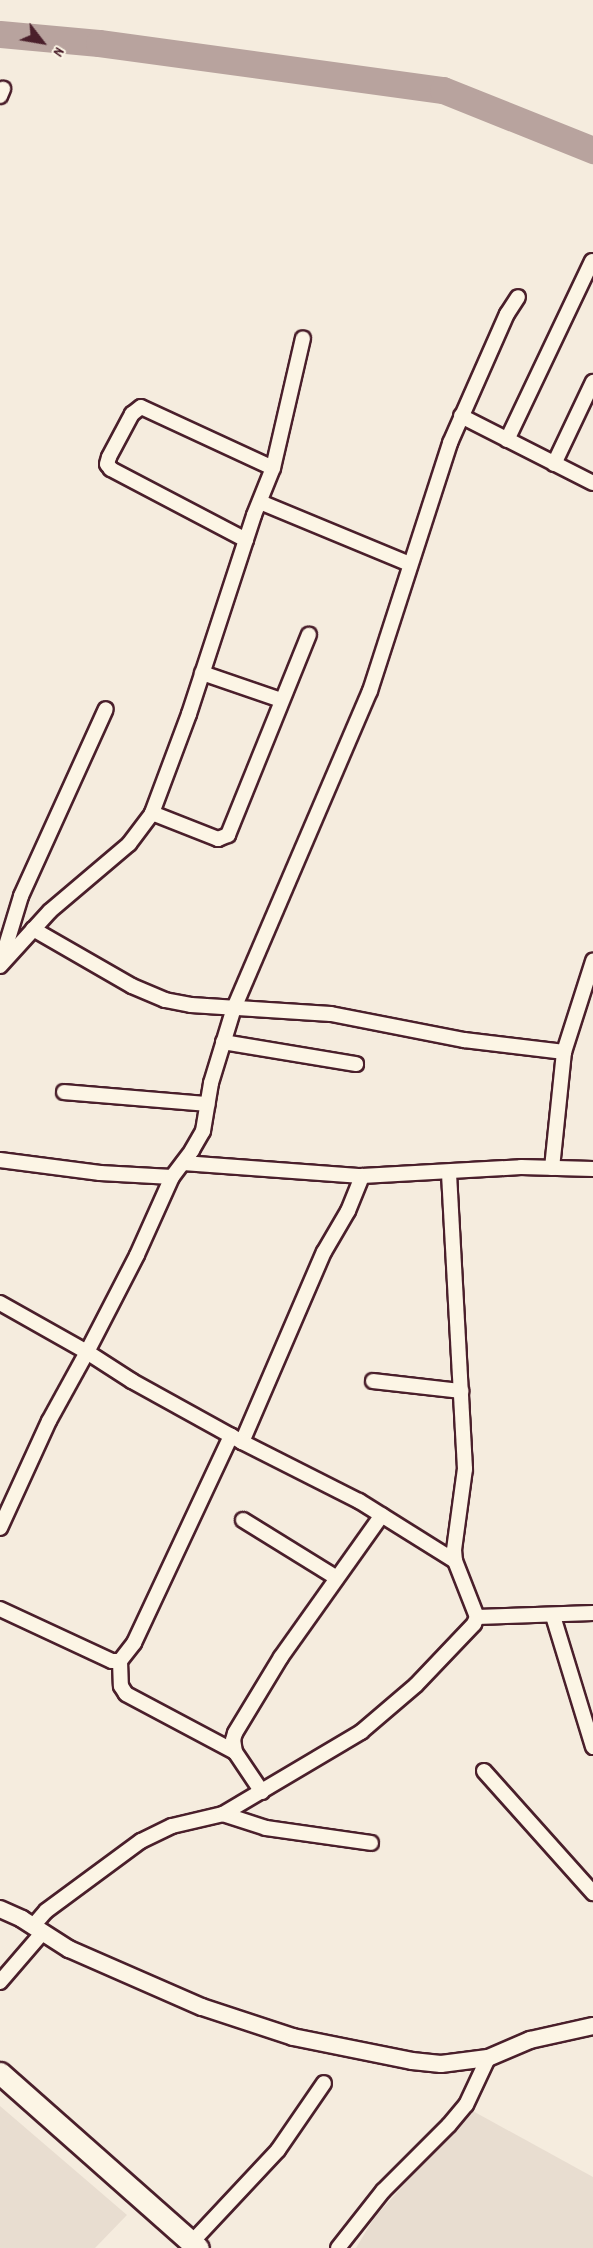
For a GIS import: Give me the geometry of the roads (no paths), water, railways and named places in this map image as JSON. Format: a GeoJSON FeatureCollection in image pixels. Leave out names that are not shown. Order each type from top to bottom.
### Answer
{"type":"FeatureCollection","features":[{"type":"Feature","properties":{"kind":"main road"},"geometry":{"type":"LineString","coordinates":[[0,2073],[195,2245]]}},
{"type":"Feature","properties":{"kind":"street"},"geometry":{"type":"LineString","coordinates":[[507,440],[592,261]]}},
{"type":"Feature","properties":{"kind":"street"},"geometry":{"type":"LineString","coordinates":[[0,1528],[49,1420],[137,1255],[172,1177],[203,1131],[211,1083],[234,1008],[355,729],[461,417],[507,314],[518,297]]}},
{"type":"Feature","properties":{"kind":"street"},"geometry":{"type":"LineString","coordinates":[[0,965],[33,929],[129,844],[152,813],[273,468],[303,338]]}},
{"type":"Feature","properties":{"kind":"street"},"geometry":{"type":"LineString","coordinates":[[554,464],[593,382]]}},
{"type":"Feature","properties":{"kind":"street"},"geometry":{"type":"LineString","coordinates":[[246,540],[116,471],[107,464],[109,457],[132,414],[141,407],[273,468]]}},
{"type":"Feature","properties":{"kind":"street"},"geometry":{"type":"LineString","coordinates":[[461,417],[593,483]]}},
{"type":"Feature","properties":{"kind":"street"},"geometry":{"type":"LineString","coordinates":[[260,502],[410,564]]}},
{"type":"Feature","properties":{"kind":"street"},"geometry":{"type":"LineString","coordinates":[[152,813],[218,839],[225,838],[230,831],[309,634]]}},
{"type":"Feature","properties":{"kind":"street"},"geometry":{"type":"LineString","coordinates":[[202,673],[281,700]]}},
{"type":"Feature","properties":{"kind":"street"},"geometry":{"type":"LineString","coordinates":[[0,965],[21,896],[105,709]]}},
{"type":"Feature","properties":{"kind":"street"},"geometry":{"type":"LineString","coordinates":[[33,929],[151,995],[177,1002],[331,1014],[464,1040],[564,1052]]}},
{"type":"Feature","properties":{"kind":"street"},"geometry":{"type":"LineString","coordinates":[[552,1168],[564,1052],[593,961]]}},
{"type":"Feature","properties":{"kind":"street"},"geometry":{"type":"LineString","coordinates":[[223,1042],[357,1064]]}},
{"type":"Feature","properties":{"kind":"street"},"geometry":{"type":"LineString","coordinates":[[64,1092],[208,1104]]}},
{"type":"Feature","properties":{"kind":"street"},"geometry":{"type":"LineString","coordinates":[[0,1160],[100,1173],[172,1177]]}},
{"type":"Feature","properties":{"kind":"street"},"geometry":{"type":"LineString","coordinates":[[183,1163],[362,1176],[498,1168],[593,1169]]}},
{"type":"Feature","properties":{"kind":"street"},"geometry":{"type":"LineString","coordinates":[[449,1172],[465,1480],[455,1539],[455,1561],[477,1617]]}},
{"type":"Feature","properties":{"kind":"street"},"geometry":{"type":"LineString","coordinates":[[235,1752],[126,1694],[121,1686],[120,1661],[134,1643],[237,1439],[324,1252],[344,1220],[362,1176]]}},
{"type":"Feature","properties":{"kind":"street"},"geometry":{"type":"LineString","coordinates":[[0,1304],[237,1439],[382,1515],[455,1561]]}},
{"type":"Feature","properties":{"kind":"street"},"geometry":{"type":"LineString","coordinates":[[374,1381],[461,1391]]}},
{"type":"Feature","properties":{"kind":"street"},"geometry":{"type":"LineString","coordinates":[[262,1792],[235,1752],[233,1740],[236,1733],[257,1695],[382,1515]]}},
{"type":"Feature","properties":{"kind":"street"},"geometry":{"type":"LineString","coordinates":[[243,1520],[337,1578]]}},
{"type":"Feature","properties":{"kind":"street"},"geometry":{"type":"LineString","coordinates":[[0,1610],[112,1661],[120,1661]]}},
{"type":"Feature","properties":{"kind":"street"},"geometry":{"type":"LineString","coordinates":[[477,1617],[593,1613]]}},
{"type":"Feature","properties":{"kind":"street"},"geometry":{"type":"LineString","coordinates":[[553,1616],[593,1747]]}},
{"type":"Feature","properties":{"kind":"street"},"geometry":{"type":"LineString","coordinates":[[0,1982],[38,1929],[46,1911],[141,1841],[172,1826],[223,1814],[342,1744],[390,1710],[467,1632],[477,1617]]}},
{"type":"Feature","properties":{"kind":"street"},"geometry":{"type":"LineString","coordinates":[[484,1771],[593,1893]]}},
{"type":"Feature","properties":{"kind":"street"},"geometry":{"type":"LineString","coordinates":[[223,1814],[266,1828],[371,1843]]}},
{"type":"Feature","properties":{"kind":"street"},"geometry":{"type":"LineString","coordinates":[[0,1909],[69,1949],[202,2007],[293,2037],[412,2061],[441,2064],[488,2058],[530,2040],[593,2026]]}},
{"type":"Feature","properties":{"kind":"street"},"geometry":{"type":"LineString","coordinates":[[338,2248],[382,2191],[449,2125],[466,2104],[488,2058]]}},
{"type":"Feature","properties":{"kind":"street"},"geometry":{"type":"LineString","coordinates":[[195,2245],[278,2150],[324,2083]]}},
{"type":"Feature","properties":{"kind":"waterway"},"geometry":{"type":"LineString","coordinates":[[0,34],[99,43],[443,90],[593,150]]}}]}
